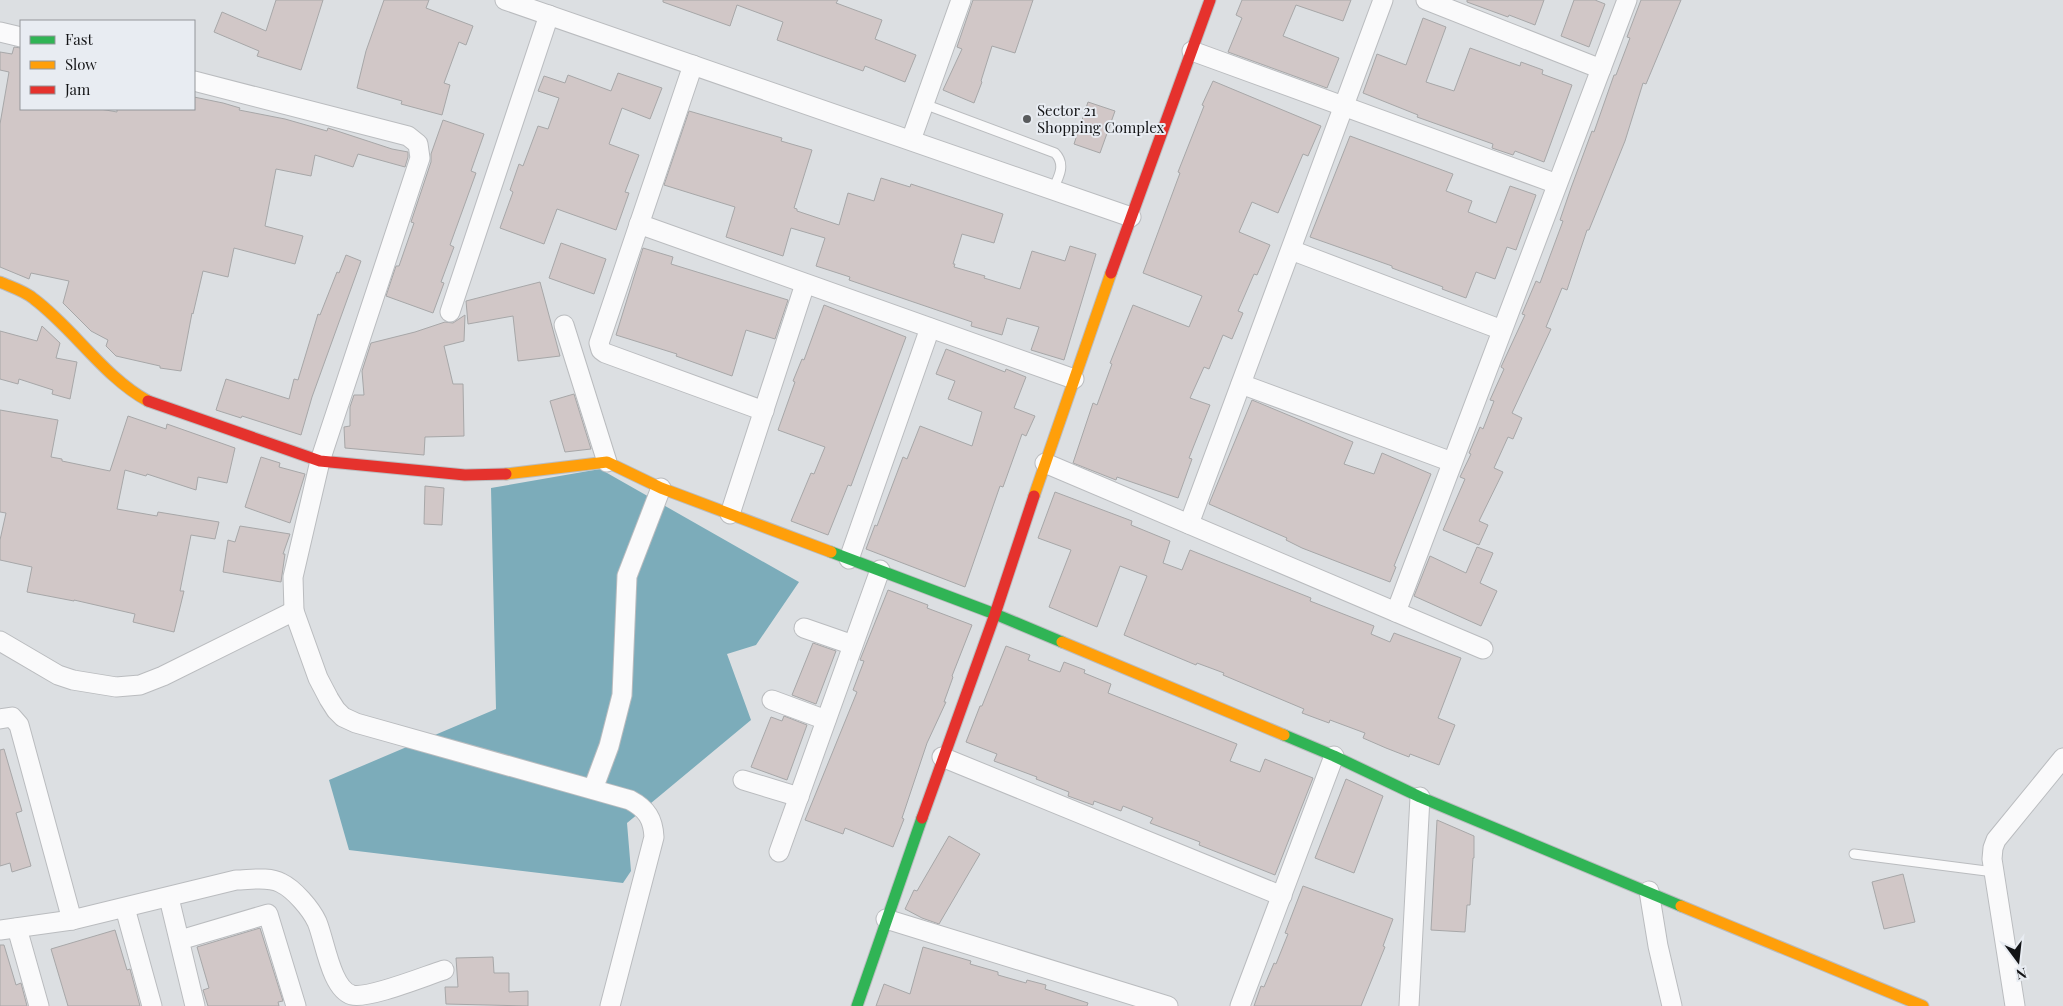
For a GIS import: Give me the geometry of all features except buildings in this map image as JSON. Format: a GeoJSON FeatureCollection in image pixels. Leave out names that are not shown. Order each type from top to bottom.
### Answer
{"type":"FeatureCollection","features":[{"type":"Feature","properties":{"kind":"street"},"geometry":{"type":"LineString","coordinates":[[505,0],[1131,217]]}},
{"type":"Feature","properties":{"kind":"street"},"geometry":{"type":"LineString","coordinates":[[911,140],[961,0]]}},
{"type":"Feature","properties":{"kind":"street"},"geometry":{"type":"LineString","coordinates":[[857,1006],[942,757],[995,614],[1045,463],[1131,217],[1210,0]]}},
{"type":"Feature","properties":{"kind":"street"},"geometry":{"type":"LineString","coordinates":[[1189,524],[1383,0]]}},
{"type":"Feature","properties":{"kind":"street"},"geometry":{"type":"LineString","coordinates":[[1426,0],[1601,69]]}},
{"type":"Feature","properties":{"kind":"street"},"geometry":{"type":"LineString","coordinates":[[1396,612],[1627,0]]}},
{"type":"Feature","properties":{"kind":"street"},"geometry":{"type":"LineString","coordinates":[[450,312],[549,15]]}},
{"type":"Feature","properties":{"kind":"street"},"geometry":{"type":"LineString","coordinates":[[0,32],[20,37]]}},
{"type":"Feature","properties":{"kind":"street"},"geometry":{"type":"LineString","coordinates":[[1192,51],[1557,184]]}},
{"type":"Feature","properties":{"kind":"street"},"geometry":{"type":"LineString","coordinates":[[692,65],[599,338],[601,350],[764,411]]}},
{"type":"Feature","properties":{"kind":"street"},"geometry":{"type":"LineString","coordinates":[[195,81],[408,136],[418,144],[420,158],[320,461],[294,578],[294,611],[318,678],[329,699],[344,717],[356,723],[593,789],[630,800],[642,806],[654,827],[654,837],[610,1006]]}},
{"type":"Feature","properties":{"kind":"street"},"geometry":{"type":"LineString","coordinates":[[639,224],[1074,380]]}},
{"type":"Feature","properties":{"kind":"street"},"geometry":{"type":"LineString","coordinates":[[1291,250],[1502,330]]}},
{"type":"Feature","properties":{"kind":"street"},"geometry":{"type":"LineString","coordinates":[[0,282],[32,297],[48,310],[123,384],[146,400],[320,461],[465,475],[515,474],[607,462],[661,488],[995,614],[1334,756],[1420,797],[1923,1006]]}},
{"type":"Feature","properties":{"kind":"street"},"geometry":{"type":"LineString","coordinates":[[730,514],[805,284]]}},
{"type":"Feature","properties":{"kind":"street"},"geometry":{"type":"LineString","coordinates":[[564,325],[607,462]]}},
{"type":"Feature","properties":{"kind":"street"},"geometry":{"type":"LineString","coordinates":[[849,559],[930,328]]}},
{"type":"Feature","properties":{"kind":"street"},"geometry":{"type":"LineString","coordinates":[[576,365],[601,350]]}},
{"type":"Feature","properties":{"kind":"street"},"geometry":{"type":"LineString","coordinates":[[1241,384],[1452,462]]}},
{"type":"Feature","properties":{"kind":"street"},"geometry":{"type":"LineString","coordinates":[[1045,463],[1482,649]]}},
{"type":"Feature","properties":{"kind":"street"},"geometry":{"type":"LineString","coordinates":[[593,789],[609,746],[622,696],[627,576],[661,488]]}},
{"type":"Feature","properties":{"kind":"street"},"geometry":{"type":"LineString","coordinates":[[779,852],[880,570]]}},
{"type":"Feature","properties":{"kind":"street"},"geometry":{"type":"LineString","coordinates":[[0,641],[58,675],[73,680],[116,687],[140,684],[163,676],[294,611]]}},
{"type":"Feature","properties":{"kind":"street"},"geometry":{"type":"LineString","coordinates":[[804,628],[853,645]]}},
{"type":"Feature","properties":{"kind":"street"},"geometry":{"type":"LineString","coordinates":[[772,700],[826,720]]}},
{"type":"Feature","properties":{"kind":"street"},"geometry":{"type":"LineString","coordinates":[[0,719],[12,717],[19,724],[72,920]]}},
{"type":"Feature","properties":{"kind":"street"},"geometry":{"type":"LineString","coordinates":[[1240,1006],[1334,756]]}},
{"type":"Feature","properties":{"kind":"street"},"geometry":{"type":"LineString","coordinates":[[942,757],[1282,896]]}},
{"type":"Feature","properties":{"kind":"street"},"geometry":{"type":"LineString","coordinates":[[2015,1006],[1992,852],[1996,840],[2063,758]]}},
{"type":"Feature","properties":{"kind":"street"},"geometry":{"type":"LineString","coordinates":[[743,780],[798,798]]}},
{"type":"Feature","properties":{"kind":"street"},"geometry":{"type":"LineString","coordinates":[[1409,1006],[1420,797]]}},
{"type":"Feature","properties":{"kind":"street"},"geometry":{"type":"LineString","coordinates":[[39,1006],[8,929],[72,920],[169,898],[236,880],[281,882],[304,903],[316,920],[337,982],[344,991],[354,995],[367,994],[444,970]]}},
{"type":"Feature","properties":{"kind":"street"},"geometry":{"type":"LineString","coordinates":[[1649,891],[1658,946],[1672,1006]]}},
{"type":"Feature","properties":{"kind":"street"},"geometry":{"type":"LineString","coordinates":[[169,898],[195,1006]]}},
{"type":"Feature","properties":{"kind":"street"},"geometry":{"type":"LineString","coordinates":[[125,908],[152,1006]]}},
{"type":"Feature","properties":{"kind":"street"},"geometry":{"type":"LineString","coordinates":[[180,940],[268,914],[296,1006]]}},
{"type":"Feature","properties":{"kind":"street"},"geometry":{"type":"LineString","coordinates":[[886,919],[1146,1003],[1168,1006]]}},
{"type":"Feature","properties":{"kind":"lane"},"geometry":{"type":"LineString","coordinates":[[924,104],[1055,153],[1058,156],[1061,167],[1053,189]]}},
{"type":"Feature","properties":{"kind":"lane"},"geometry":{"type":"LineString","coordinates":[[1854,854],[1994,872]]}},
{"type":"Feature","properties":{"kind":"water"},"geometry":{"type":"Polygon","coordinates":[[[600,469],[799,582],[756,645],[727,654],[751,720],[627,823],[631,871],[623,883],[349,850],[329,780],[496,709],[491,488],[600,469]]]}},
{"type":"Feature","properties":{"kind":"traffic: fast"},"geometry":{"type":"LineString","coordinates":[[831,552],[995,614],[1062,642]]}},
{"type":"Feature","properties":{"kind":"traffic: fast"},"geometry":{"type":"LineString","coordinates":[[1284,735],[1334,756],[1420,797],[1681,906]]}},
{"type":"Feature","properties":{"kind":"traffic: fast"},"geometry":{"type":"LineString","coordinates":[[857,1006],[922,818]]}},
{"type":"Feature","properties":{"kind":"traffic: slow"},"geometry":{"type":"LineString","coordinates":[[1034,496],[1111,273]]}},
{"type":"Feature","properties":{"kind":"traffic: slow"},"geometry":{"type":"LineString","coordinates":[[0,282],[22,291],[49,311],[117,379],[148,401]]}},
{"type":"Feature","properties":{"kind":"traffic: slow"},"geometry":{"type":"LineString","coordinates":[[506,474],[607,462],[661,488],[831,552]]}},
{"type":"Feature","properties":{"kind":"traffic: slow"},"geometry":{"type":"LineString","coordinates":[[1062,642],[1284,735]]}},
{"type":"Feature","properties":{"kind":"traffic: slow"},"geometry":{"type":"LineString","coordinates":[[1681,906],[1923,1006]]}},
{"type":"Feature","properties":{"kind":"traffic: jam"},"geometry":{"type":"LineString","coordinates":[[1111,273],[1210,0]]}},
{"type":"Feature","properties":{"kind":"traffic: jam"},"geometry":{"type":"LineString","coordinates":[[148,401],[320,461],[465,475],[506,474]]}},
{"type":"Feature","properties":{"kind":"traffic: jam"},"geometry":{"type":"LineString","coordinates":[[922,818],[995,614],[1034,496]]}},
{"type":"Feature","properties":{"kind":"place","name":"Sector 21 Shopping Complex"},"geometry":{"type":"Point","coordinates":[1027,119]}}]}
